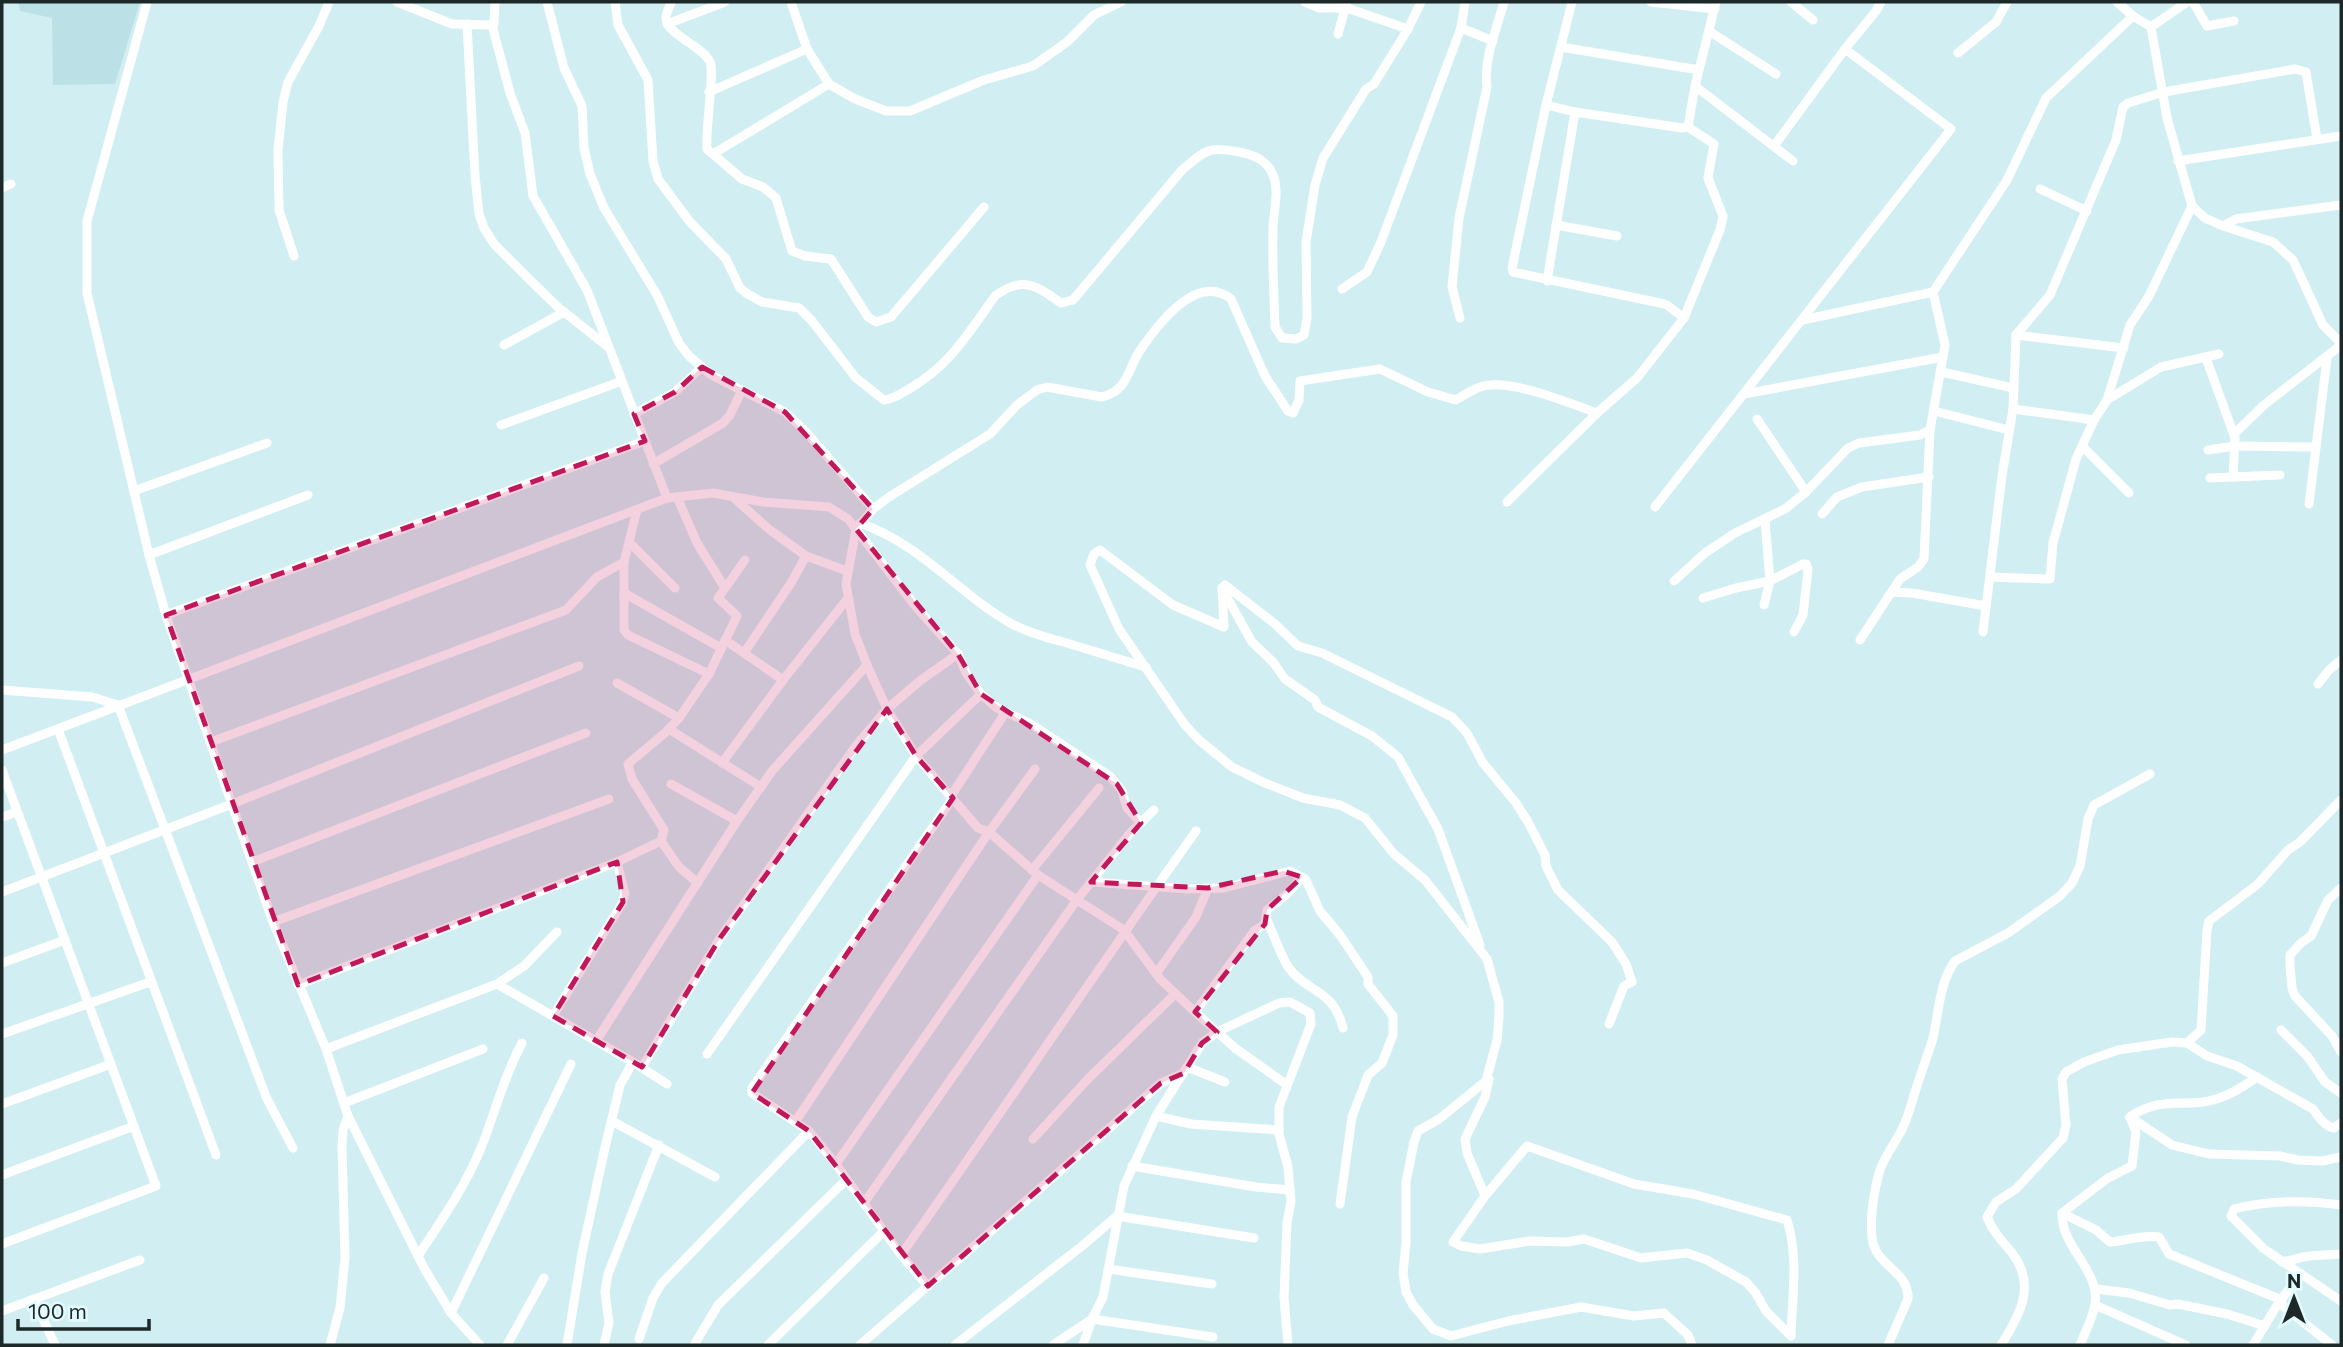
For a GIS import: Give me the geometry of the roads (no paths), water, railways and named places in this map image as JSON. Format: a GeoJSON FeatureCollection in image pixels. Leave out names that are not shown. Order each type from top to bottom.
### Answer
{"type":"FeatureCollection","features":[{"type":"Feature","properties":{"kind":"street"},"geometry":{"type":"LineString","coordinates":[[147,2],[87,221],[87,293],[149,555],[166,615],[273,922],[326,1049],[348,1116],[418,1256],[452,1313],[480,1345]]}},
{"type":"Feature","properties":{"kind":"street"},"geometry":{"type":"LineString","coordinates":[[294,256],[279,210],[278,150],[283,102],[288,82],[329,2]]}},
{"type":"Feature","properties":{"kind":"street"},"geometry":{"type":"LineString","coordinates":[[397,2],[452,24],[492,25]]}},
{"type":"Feature","properties":{"kind":"street"},"geometry":{"type":"LineString","coordinates":[[495,2],[495,21],[492,25],[510,93],[525,133],[534,196],[587,290],[653,464],[725,588]]}},
{"type":"Feature","properties":{"kind":"street"},"geometry":{"type":"LineString","coordinates":[[547,2],[564,68],[582,106],[587,165],[604,208],[657,295],[679,343],[689,356],[711,375],[785,412],[806,432],[873,509]]}},
{"type":"Feature","properties":{"kind":"street"},"geometry":{"type":"LineString","coordinates":[[615,2],[618,25],[648,80],[653,161],[658,179],[690,222],[726,259],[740,288],[762,302],[799,308],[856,378],[884,400],[896,397],[920,383],[946,363],[995,296],[1003,290],[1014,285],[1029,285],[1043,289],[1061,303],[1073,300],[1182,170],[1201,154],[1213,149],[1251,154],[1262,160],[1272,171],[1276,189],[1273,228],[1275,327],[1282,338],[1300,338],[1306,333],[1307,318],[1306,242],[1315,185],[1323,158],[1366,89],[1374,84],[1408,29],[1421,2]]}},
{"type":"Feature","properties":{"kind":"street"},"geometry":{"type":"LineString","coordinates":[[671,2],[665,18],[669,27],[705,54],[712,65],[707,149],[742,179],[763,187],[776,198],[792,251],[831,259],[868,317],[876,322],[891,317],[984,207]]}},
{"type":"Feature","properties":{"kind":"street"},"geometry":{"type":"LineString","coordinates":[[667,23],[726,2]]}},
{"type":"Feature","properties":{"kind":"street"},"geometry":{"type":"LineString","coordinates":[[791,2],[807,50],[829,84],[853,98],[886,111],[910,111],[984,79],[1033,66],[1067,42],[1094,15],[1121,2]]}},
{"type":"Feature","properties":{"kind":"street"},"geometry":{"type":"LineString","coordinates":[[1305,2],[1319,8],[1347,5],[1408,29]]}},
{"type":"Feature","properties":{"kind":"street"},"geometry":{"type":"LineString","coordinates":[[1342,289],[1367,272],[1381,242],[1461,29],[1465,2]]}},
{"type":"Feature","properties":{"kind":"street"},"geometry":{"type":"LineString","coordinates":[[1460,318],[1452,287],[1460,218],[1487,87],[1486,78],[1493,41],[1504,2]]}},
{"type":"Feature","properties":{"kind":"street"},"geometry":{"type":"LineString","coordinates":[[1572,2],[1546,105],[1513,272],[1660,303],[1684,317]]}},
{"type":"Feature","properties":{"kind":"street"},"geometry":{"type":"LineString","coordinates":[[1651,2],[1715,6],[1688,127]]}},
{"type":"Feature","properties":{"kind":"street"},"geometry":{"type":"LineString","coordinates":[[1791,2],[1813,20]]}},
{"type":"Feature","properties":{"kind":"street"},"geometry":{"type":"LineString","coordinates":[[1774,146],[1881,2]]}},
{"type":"Feature","properties":{"kind":"street"},"geometry":{"type":"LineString","coordinates":[[1958,53],[1996,22],[2007,2]]}},
{"type":"Feature","properties":{"kind":"street"},"geometry":{"type":"LineString","coordinates":[[2117,2],[2151,27],[2167,118],[2192,206],[2205,218],[2273,242],[2293,260],[2323,325],[2341,344],[2264,405],[2234,434]]}},
{"type":"Feature","properties":{"kind":"street"},"geometry":{"type":"LineString","coordinates":[[2151,27],[2187,2]]}},
{"type":"Feature","properties":{"kind":"street"},"geometry":{"type":"LineString","coordinates":[[2193,2],[2207,26],[2234,21]]}},
{"type":"Feature","properties":{"kind":"street"},"geometry":{"type":"LineString","coordinates":[[1338,34],[1347,5]]}},
{"type":"Feature","properties":{"kind":"street"},"geometry":{"type":"LineString","coordinates":[[1802,320],[1933,292],[2007,180],[2046,98],[2133,16]]}},
{"type":"Feature","properties":{"kind":"street"},"geometry":{"type":"LineString","coordinates":[[467,24],[474,176],[479,215],[484,228],[494,244],[565,312],[609,347]]}},
{"type":"Feature","properties":{"kind":"street"},"geometry":{"type":"LineString","coordinates":[[1461,29],[1493,41]]}},
{"type":"Feature","properties":{"kind":"street"},"geometry":{"type":"LineString","coordinates":[[1709,31],[1776,74]]}},
{"type":"Feature","properties":{"kind":"street"},"geometry":{"type":"LineString","coordinates":[[1561,47],[1699,70]]}},
{"type":"Feature","properties":{"kind":"street"},"geometry":{"type":"LineString","coordinates":[[1654,508],[1951,130],[1845,49]]}},
{"type":"Feature","properties":{"kind":"street"},"geometry":{"type":"LineString","coordinates":[[709,92],[807,50]]}},
{"type":"Feature","properties":{"kind":"street"},"geometry":{"type":"LineString","coordinates":[[1983,632],[2014,409],[2016,335],[2050,295],[2116,141],[2123,107],[2164,92],[2295,69],[2303,70],[2306,72],[2317,139]]}},
{"type":"Feature","properties":{"kind":"street"},"geometry":{"type":"LineString","coordinates":[[713,154],[829,84]]}},
{"type":"Feature","properties":{"kind":"street"},"geometry":{"type":"LineString","coordinates":[[1695,86],[1793,161]]}},
{"type":"Feature","properties":{"kind":"street"},"geometry":{"type":"LineString","coordinates":[[1507,502],[1597,413],[1637,379],[1684,317],[1720,230],[1723,216],[1708,178],[1714,144],[1688,127],[1575,112],[1546,105]]}},
{"type":"Feature","properties":{"kind":"street"},"geometry":{"type":"LineString","coordinates":[[1547,281],[1575,112]]}},
{"type":"Feature","properties":{"kind":"street"},"geometry":{"type":"LineString","coordinates":[[2178,161],[2341,136]]}},
{"type":"Feature","properties":{"kind":"street"},"geometry":{"type":"LineString","coordinates":[[2040,189],[2087,211]]}},
{"type":"Feature","properties":{"kind":"street"},"geometry":{"type":"LineString","coordinates":[[2223,226],[2236,219],[2341,205]]}},
{"type":"Feature","properties":{"kind":"street"},"geometry":{"type":"LineString","coordinates":[[1990,577],[2050,579],[2053,543],[2076,459],[2094,420],[2107,400],[2130,325],[2150,296],[2192,206]]}},
{"type":"Feature","properties":{"kind":"street"},"geometry":{"type":"LineString","coordinates":[[1556,225],[1617,236]]}},
{"type":"Feature","properties":{"kind":"street"},"geometry":{"type":"LineString","coordinates":[[1287,1085],[1235,1048],[1175,994],[1156,974],[1124,930],[1035,873],[989,832],[978,828],[916,756],[887,709],[855,634],[848,598],[847,571],[858,526],[873,509],[910,483],[990,434],[1017,405],[1037,390],[1047,387],[1102,397],[1111,394],[1120,387],[1138,354],[1167,314],[1202,291],[1224,293],[1231,299],[1265,376],[1288,411],[1293,414],[1299,400],[1300,381],[1380,369],[1428,392],[1456,400],[1490,384],[1560,399],[1597,413]]}},
{"type":"Feature","properties":{"kind":"street"},"geometry":{"type":"LineString","coordinates":[[1860,639],[1900,579],[1918,567],[1924,559],[1930,430],[1945,345],[1933,292]]}},
{"type":"Feature","properties":{"kind":"street"},"geometry":{"type":"LineString","coordinates":[[504,345],[565,312]]}},
{"type":"Feature","properties":{"kind":"street"},"geometry":{"type":"LineString","coordinates":[[2016,335],[2124,348]]}},
{"type":"Feature","properties":{"kind":"street"},"geometry":{"type":"LineString","coordinates":[[2107,400],[2161,367],[2220,354]]}},
{"type":"Feature","properties":{"kind":"street"},"geometry":{"type":"LineString","coordinates":[[1744,394],[1943,356]]}},
{"type":"Feature","properties":{"kind":"street"},"geometry":{"type":"LineString","coordinates":[[2206,358],[2234,434],[2233,477]]}},
{"type":"Feature","properties":{"kind":"street"},"geometry":{"type":"LineString","coordinates":[[2309,504],[2326,358]]}},
{"type":"Feature","properties":{"kind":"street"},"geometry":{"type":"LineString","coordinates":[[634,414],[675,392],[702,368]]}},
{"type":"Feature","properties":{"kind":"street"},"geometry":{"type":"LineString","coordinates":[[1942,372],[2013,388]]}},
{"type":"Feature","properties":{"kind":"street"},"geometry":{"type":"LineString","coordinates":[[500,425],[622,381]]}},
{"type":"Feature","properties":{"kind":"street"},"geometry":{"type":"LineString","coordinates":[[653,464],[723,423],[742,390]]}},
{"type":"Feature","properties":{"kind":"street"},"geometry":{"type":"LineString","coordinates":[[2014,409],[2094,420]]}},
{"type":"Feature","properties":{"kind":"street"},"geometry":{"type":"LineString","coordinates":[[1934,411],[2009,430]]}},
{"type":"Feature","properties":{"kind":"street"},"geometry":{"type":"LineString","coordinates":[[1757,419],[1805,492]]}},
{"type":"Feature","properties":{"kind":"street"},"geometry":{"type":"LineString","coordinates":[[1674,581],[1705,553],[1735,533],[1785,509],[1848,448],[1859,443],[1920,435],[1930,430]]}},
{"type":"Feature","properties":{"kind":"street"},"geometry":{"type":"LineString","coordinates":[[166,615],[645,441]]}},
{"type":"Feature","properties":{"kind":"street"},"geometry":{"type":"LineString","coordinates":[[134,491],[267,443]]}},
{"type":"Feature","properties":{"kind":"street"},"geometry":{"type":"LineString","coordinates":[[2082,446],[2129,493]]}},
{"type":"Feature","properties":{"kind":"street"},"geometry":{"type":"LineString","coordinates":[[2208,450],[2235,446],[2316,447]]}},
{"type":"Feature","properties":{"kind":"street"},"geometry":{"type":"LineString","coordinates":[[2210,478],[2280,475]]}},
{"type":"Feature","properties":{"kind":"street"},"geometry":{"type":"LineString","coordinates":[[1822,514],[1838,497],[1861,487],[1929,477]]}},
{"type":"Feature","properties":{"kind":"street"},"geometry":{"type":"LineString","coordinates":[[2,750],[637,510],[672,498],[713,492],[763,502],[830,507],[858,526],[916,607],[958,654],[966,673],[981,694],[1005,713],[1031,724],[1111,777],[1122,791],[1127,808],[1141,822]]}},
{"type":"Feature","properties":{"kind":"street"},"geometry":{"type":"LineString","coordinates":[[149,555],[308,495]]}},
{"type":"Feature","properties":{"kind":"street"},"geometry":{"type":"LineString","coordinates":[[734,498],[770,530],[806,556],[847,571]]}},
{"type":"Feature","properties":{"kind":"street"},"geometry":{"type":"LineString","coordinates":[[637,510],[624,562],[624,630],[628,635],[709,674]]}},
{"type":"Feature","properties":{"kind":"street"},"geometry":{"type":"LineString","coordinates":[[1764,605],[1770,581],[1765,520]]}},
{"type":"Feature","properties":{"kind":"street"},"geometry":{"type":"LineString","coordinates":[[858,526],[883,531],[921,555],[1012,624],[1039,637],[1146,667]]}},
{"type":"Feature","properties":{"kind":"street"},"geometry":{"type":"LineString","coordinates":[[630,543],[674,588]]}},
{"type":"Feature","properties":{"kind":"street"},"geometry":{"type":"LineString","coordinates":[[1222,588],[1224,627],[1173,606],[1100,550],[1094,554],[1090,565],[1119,629],[1185,725],[1232,767],[1303,798],[1340,805],[1365,818],[1394,854],[1425,880],[1487,959]]}},
{"type":"Feature","properties":{"kind":"street"},"geometry":{"type":"LineString","coordinates":[[744,653],[806,556]]}},
{"type":"Feature","properties":{"kind":"street"},"geometry":{"type":"LineString","coordinates":[[298,985],[617,862],[661,841],[664,830],[632,779],[628,764],[679,718],[709,674],[737,616],[718,599],[745,560]]}},
{"type":"Feature","properties":{"kind":"street"},"geometry":{"type":"LineString","coordinates":[[211,742],[559,614],[597,578],[624,562]]}},
{"type":"Feature","properties":{"kind":"street"},"geometry":{"type":"LineString","coordinates":[[1703,598],[1770,581],[1806,564],[1808,569],[1803,615],[1794,632]]}},
{"type":"Feature","properties":{"kind":"street"},"geometry":{"type":"LineString","coordinates":[[1222,588],[1225,585],[1238,593],[1298,646],[1322,653],[1432,706],[1452,718],[1466,733],[1483,763],[1528,822],[1545,855],[1546,866],[1558,890],[1612,942],[1626,964],[1632,982],[1625,986],[1609,1024]]}},
{"type":"Feature","properties":{"kind":"street"},"geometry":{"type":"LineString","coordinates":[[1222,588],[1252,642],[1273,662],[1285,679],[1315,700],[1318,707],[1372,736],[1398,757],[1438,829],[1487,959],[1499,1002],[1497,1040],[1485,1097],[1465,1139],[1467,1153],[1485,1196]]}},
{"type":"Feature","properties":{"kind":"street"},"geometry":{"type":"LineString","coordinates":[[1892,592],[1986,606]]}},
{"type":"Feature","properties":{"kind":"street"},"geometry":{"type":"LineString","coordinates":[[624,593],[744,653],[783,680]]}},
{"type":"Feature","properties":{"kind":"street"},"geometry":{"type":"LineString","coordinates":[[722,763],[848,598]]}},
{"type":"Feature","properties":{"kind":"street"},"geometry":{"type":"LineString","coordinates":[[567,1345],[582,1253],[620,1085],[638,1065],[720,938],[855,747],[887,709],[921,680],[958,654]]}},
{"type":"Feature","properties":{"kind":"street"},"geometry":{"type":"LineString","coordinates":[[2318,684],[2341,660]]}},
{"type":"Feature","properties":{"kind":"street"},"geometry":{"type":"LineString","coordinates":[[596,1041],[772,771],[867,665]]}},
{"type":"Feature","properties":{"kind":"street"},"geometry":{"type":"LineString","coordinates":[[2,891],[232,804],[579,666]]}},
{"type":"Feature","properties":{"kind":"street"},"geometry":{"type":"LineString","coordinates":[[617,683],[679,718]]}},
{"type":"Feature","properties":{"kind":"street"},"geometry":{"type":"LineString","coordinates":[[2,690],[92,697],[118,705]]}},
{"type":"Feature","properties":{"kind":"street"},"geometry":{"type":"LineString","coordinates":[[707,1054],[916,756],[981,694]]}},
{"type":"Feature","properties":{"kind":"street"},"geometry":{"type":"LineString","coordinates":[[118,705],[267,1099],[293,1148]]}},
{"type":"Feature","properties":{"kind":"street"},"geometry":{"type":"LineString","coordinates":[[928,1286],[883,1232],[836,1164],[808,1131],[755,1096],[752,1088],[952,797],[1005,713]]}},
{"type":"Feature","properties":{"kind":"street"},"geometry":{"type":"LineString","coordinates":[[58,729],[216,1155]]}},
{"type":"Feature","properties":{"kind":"street"},"geometry":{"type":"LineString","coordinates":[[668,729],[761,787]]}},
{"type":"Feature","properties":{"kind":"street"},"geometry":{"type":"LineString","coordinates":[[252,862],[586,733]]}},
{"type":"Feature","properties":{"kind":"street"},"geometry":{"type":"LineString","coordinates":[[795,1122],[989,832],[1035,769]]}},
{"type":"Feature","properties":{"kind":"street"},"geometry":{"type":"LineString","coordinates":[[2,770],[156,1186],[2,1244]]}},
{"type":"Feature","properties":{"kind":"street"},"geometry":{"type":"LineString","coordinates":[[1888,1345],[1909,1293],[1902,1277],[1884,1264],[1874,1249],[1871,1228],[1878,1175],[1883,1160],[1906,1122],[1933,1037],[1936,1014],[1950,968],[1955,961],[2008,933],[2060,896],[2072,883],[2080,866],[2088,819],[2094,805],[2150,774]]}},
{"type":"Feature","properties":{"kind":"street"},"geometry":{"type":"LineString","coordinates":[[671,784],[737,821]]}},
{"type":"Feature","properties":{"kind":"street"},"geometry":{"type":"LineString","coordinates":[[836,1164],[1035,873],[1099,788]]}},
{"type":"Feature","properties":{"kind":"street"},"geometry":{"type":"LineString","coordinates":[[273,922],[609,799]]}},
{"type":"Feature","properties":{"kind":"street"},"geometry":{"type":"LineString","coordinates":[[2187,1043],[2202,1030],[2209,921],[2258,884],[2288,850],[2300,842],[2341,800]]}},
{"type":"Feature","properties":{"kind":"street"},"geometry":{"type":"LineString","coordinates":[[864,1203],[1076,901],[1154,810]]}},
{"type":"Feature","properties":{"kind":"street"},"geometry":{"type":"LineString","coordinates":[[2,817],[17,812]]}},
{"type":"Feature","properties":{"kind":"street"},"geometry":{"type":"LineString","coordinates":[[901,1255],[1011,1100],[1124,930],[1196,831]]}},
{"type":"Feature","properties":{"kind":"street"},"geometry":{"type":"LineString","coordinates":[[661,841],[680,867],[698,883]]}},
{"type":"Feature","properties":{"kind":"street"},"geometry":{"type":"LineString","coordinates":[[553,1016],[623,902],[625,893],[617,862]]}},
{"type":"Feature","properties":{"kind":"street"},"geometry":{"type":"LineString","coordinates":[[1091,882],[1224,888],[1256,881],[1283,871],[1290,871],[1302,877],[1312,890],[1320,911],[1340,935],[1368,977],[1368,984],[1389,1009],[1394,1020],[1393,1035],[1386,1055],[1382,1063],[1368,1076],[1352,1116],[1340,1204]]}},
{"type":"Feature","properties":{"kind":"street"},"geometry":{"type":"LineString","coordinates":[[1195,1012],[1255,930],[1265,924],[1268,911],[1302,877]]}},
{"type":"Feature","properties":{"kind":"street"},"geometry":{"type":"LineString","coordinates":[[1156,974],[1196,917],[1208,888]]}},
{"type":"Feature","properties":{"kind":"street"},"geometry":{"type":"LineString","coordinates":[[2341,888],[2328,900],[2311,936],[2290,956],[2295,996],[2332,1036],[2341,1052]]}},
{"type":"Feature","properties":{"kind":"street"},"geometry":{"type":"LineString","coordinates":[[1266,918],[1289,968],[1332,1003],[1343,1028]]}},
{"type":"Feature","properties":{"kind":"street"},"geometry":{"type":"LineString","coordinates":[[326,1049],[497,984],[524,966],[557,932]]}},
{"type":"Feature","properties":{"kind":"street"},"geometry":{"type":"LineString","coordinates":[[2,963],[65,940]]}},
{"type":"Feature","properties":{"kind":"street"},"geometry":{"type":"LineString","coordinates":[[2,1034],[150,982]]}},
{"type":"Feature","properties":{"kind":"street"},"geometry":{"type":"LineString","coordinates":[[497,984],[667,1084]]}},
{"type":"Feature","properties":{"kind":"street"},"geometry":{"type":"LineString","coordinates":[[1033,1139],[1087,1080],[1175,994]]}},
{"type":"Feature","properties":{"kind":"street"},"geometry":{"type":"LineString","coordinates":[[1083,1345],[1103,1297],[1117,1216],[1132,1166],[1156,1115],[1202,1043],[1217,1032],[1279,1003],[1290,1002],[1310,1013],[1311,1024],[1307,1038],[1296,1057],[1279,1107],[1279,1130],[1288,1167],[1290,1190],[1284,1298],[1288,1345]]}},
{"type":"Feature","properties":{"kind":"street"},"geometry":{"type":"LineString","coordinates":[[2281,1030],[2308,1057],[2325,1082],[2341,1093]]}},
{"type":"Feature","properties":{"kind":"street"},"geometry":{"type":"LineString","coordinates":[[418,1256],[456,1198],[480,1150],[511,1063],[522,1042]]}},
{"type":"Feature","properties":{"kind":"street"},"geometry":{"type":"LineString","coordinates":[[2001,1345],[2019,1314],[2025,1290],[2024,1271],[1993,1232],[1987,1217],[1996,1202],[2016,1188],[2063,1138],[2066,1125],[2062,1079],[2066,1072],[2084,1062],[2118,1050],[2172,1042],[2187,1043],[2207,1056],[2237,1066],[2314,1109],[2330,1127],[2334,1128],[2341,1123]]}},
{"type":"Feature","properties":{"kind":"street"},"geometry":{"type":"LineString","coordinates":[[344,1103],[483,1049]]}},
{"type":"Feature","properties":{"kind":"street"},"geometry":{"type":"LineString","coordinates":[[2,1104],[111,1064]]}},
{"type":"Feature","properties":{"kind":"street"},"geometry":{"type":"LineString","coordinates":[[452,1313],[571,1064]]}},
{"type":"Feature","properties":{"kind":"street"},"geometry":{"type":"LineString","coordinates":[[860,1345],[1161,1083],[1186,1070],[1225,1082]]}},
{"type":"Feature","properties":{"kind":"street"},"geometry":{"type":"LineString","coordinates":[[1490,1070],[1486,1081],[1476,1091],[1418,1131],[1414,1142],[1406,1182],[1403,1273],[1406,1292],[1413,1305],[1433,1329],[1451,1336],[1508,1321],[1581,1307],[1634,1316],[1664,1313],[1688,1335],[1692,1345]]}},
{"type":"Feature","properties":{"kind":"street"},"geometry":{"type":"LineString","coordinates":[[2130,1116],[2145,1106],[2202,1102],[2228,1096],[2257,1077]]}},
{"type":"Feature","properties":{"kind":"street"},"geometry":{"type":"LineString","coordinates":[[1156,1115],[1191,1124],[1279,1130]]}},
{"type":"Feature","properties":{"kind":"street"},"geometry":{"type":"LineString","coordinates":[[330,1345],[340,1307],[345,1258],[342,1148],[343,1130],[348,1116]]}},
{"type":"Feature","properties":{"kind":"street"},"geometry":{"type":"LineString","coordinates":[[2130,1116],[2172,1145],[2209,1154],[2280,1156],[2322,1161],[2341,1157]]}},
{"type":"Feature","properties":{"kind":"street"},"geometry":{"type":"LineString","coordinates":[[2062,1213],[2108,1178],[2132,1166],[2136,1132],[2130,1116]]}},
{"type":"Feature","properties":{"kind":"street"},"geometry":{"type":"LineString","coordinates":[[612,1121],[715,1177]]}},
{"type":"Feature","properties":{"kind":"street"},"geometry":{"type":"LineString","coordinates":[[2,1175],[134,1126]]}},
{"type":"Feature","properties":{"kind":"street"},"geometry":{"type":"LineString","coordinates":[[639,1339],[653,1298],[662,1283],[808,1131]]}},
{"type":"Feature","properties":{"kind":"street"},"geometry":{"type":"LineString","coordinates":[[604,1345],[609,1323],[606,1292],[608,1274],[659,1145]]}},
{"type":"Feature","properties":{"kind":"street"},"geometry":{"type":"LineString","coordinates":[[1527,1146],[1634,1184],[1693,1194],[1787,1220],[1793,1238],[1794,1263],[1790,1336],[1766,1311],[1746,1282],[1688,1253],[1641,1258],[1584,1240],[1530,1241],[1480,1249],[1453,1242],[1485,1196],[1527,1146]]}},
{"type":"Feature","properties":{"kind":"street"},"geometry":{"type":"LineString","coordinates":[[1132,1166],[1256,1187],[1290,1190]]}},
{"type":"Feature","properties":{"kind":"street"},"geometry":{"type":"LineString","coordinates":[[694,1345],[718,1306],[846,1180]]}},
{"type":"Feature","properties":{"kind":"street"},"geometry":{"type":"LineString","coordinates":[[2341,1205],[2287,1201],[2254,1204],[2234,1209],[2231,1216],[2264,1249],[2341,1301]]}},
{"type":"Feature","properties":{"kind":"street"},"geometry":{"type":"LineString","coordinates":[[2062,1213],[2063,1232],[2095,1289],[2095,1306],[2080,1345]]}},
{"type":"Feature","properties":{"kind":"street"},"geometry":{"type":"LineString","coordinates":[[2062,1213],[2096,1230],[2110,1242],[2149,1235],[2159,1237],[2169,1254],[2280,1301],[2332,1345]]}},
{"type":"Feature","properties":{"kind":"street"},"geometry":{"type":"LineString","coordinates":[[1117,1216],[1254,1238]]}},
{"type":"Feature","properties":{"kind":"street"},"geometry":{"type":"LineString","coordinates":[[955,1345],[1083,1246],[1117,1216]]}},
{"type":"Feature","properties":{"kind":"street"},"geometry":{"type":"LineString","coordinates":[[768,1345],[883,1232]]}},
{"type":"Feature","properties":{"kind":"street"},"geometry":{"type":"LineString","coordinates":[[2282,1262],[2321,1254],[2341,1254]]}},
{"type":"Feature","properties":{"kind":"street"},"geometry":{"type":"LineString","coordinates":[[2,1311],[140,1260]]}},
{"type":"Feature","properties":{"kind":"street"},"geometry":{"type":"LineString","coordinates":[[1108,1269],[1212,1284]]}},
{"type":"Feature","properties":{"kind":"street"},"geometry":{"type":"LineString","coordinates":[[2253,1345],[2300,1274]]}},
{"type":"Feature","properties":{"kind":"street"},"geometry":{"type":"LineString","coordinates":[[508,1345],[544,1279]]}},
{"type":"Feature","properties":{"kind":"street"},"geometry":{"type":"LineString","coordinates":[[2095,1289],[2115,1290],[2170,1305],[2227,1314],[2265,1326]]}},
{"type":"Feature","properties":{"kind":"street"},"geometry":{"type":"LineString","coordinates":[[34,1299],[55,1345]]}},
{"type":"Feature","properties":{"kind":"street"},"geometry":{"type":"LineString","coordinates":[[2095,1306],[2186,1345]]}},
{"type":"Feature","properties":{"kind":"street"},"geometry":{"type":"LineString","coordinates":[[1053,1345],[1092,1319],[1213,1336]]}}]}
